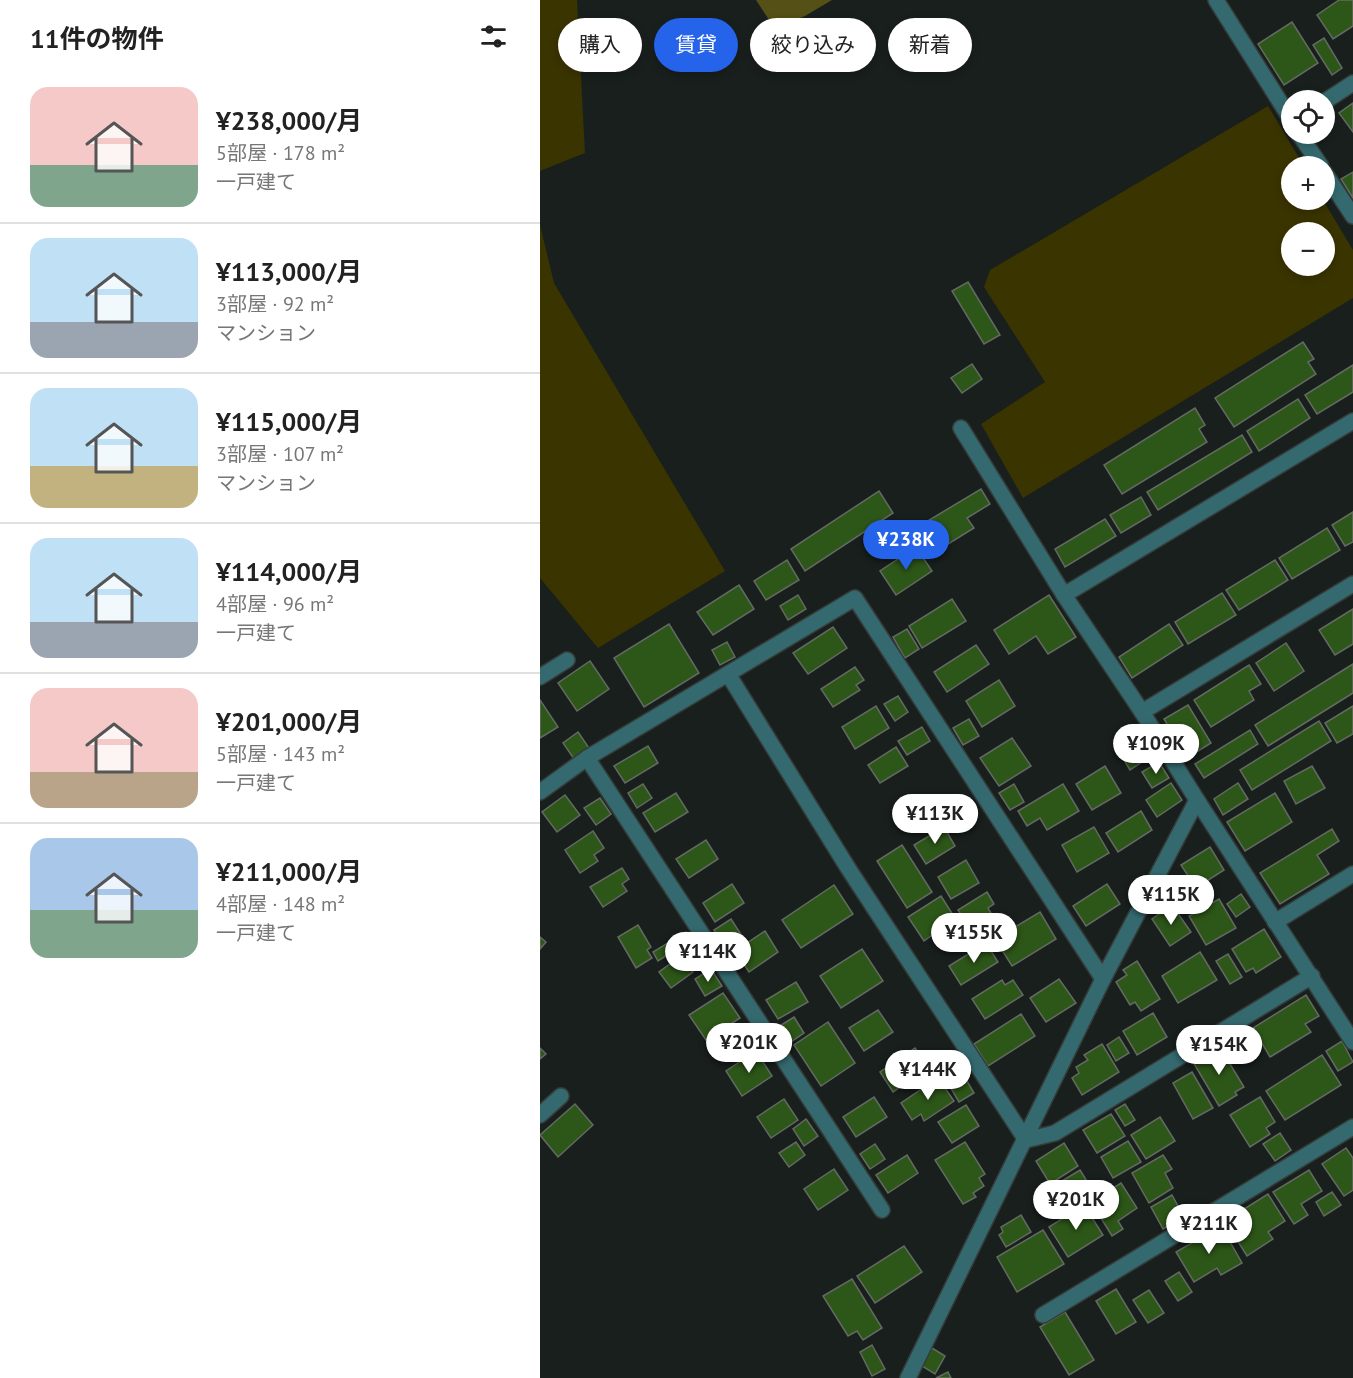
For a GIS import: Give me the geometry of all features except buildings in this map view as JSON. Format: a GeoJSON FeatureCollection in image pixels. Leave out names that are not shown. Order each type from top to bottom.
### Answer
{"type":"FeatureCollection","features":[{"type":"Feature","properties":{"kind":"street"},"geometry":{"type":"LineString","coordinates":[[1216,0],[1281,103]]}},
{"type":"Feature","properties":{"kind":"street"},"geometry":{"type":"LineString","coordinates":[[1335,95],[1353,83]]}},
{"type":"Feature","properties":{"kind":"street"},"geometry":{"type":"LineString","coordinates":[[1335,189],[1353,216]]}},
{"type":"Feature","properties":{"kind":"street"},"geometry":{"type":"LineString","coordinates":[[1064,595],[1353,421]]}},
{"type":"Feature","properties":{"kind":"street"},"geometry":{"type":"LineString","coordinates":[[961,428],[1064,595],[1142,712],[1353,1042]]}},
{"type":"Feature","properties":{"kind":"street"},"geometry":{"type":"LineString","coordinates":[[1142,712],[1353,584]]}},
{"type":"Feature","properties":{"kind":"street"},"geometry":{"type":"LineString","coordinates":[[540,792],[587,758],[855,598],[1103,979]]}},
{"type":"Feature","properties":{"kind":"street"},"geometry":{"type":"LineString","coordinates":[[540,677],[567,660]]}},
{"type":"Feature","properties":{"kind":"street"},"geometry":{"type":"LineString","coordinates":[[728,674],[848,868],[1026,1140]]}},
{"type":"Feature","properties":{"kind":"street"},"geometry":{"type":"LineString","coordinates":[[587,758],[882,1210]]}},
{"type":"Feature","properties":{"kind":"street"},"geometry":{"type":"LineString","coordinates":[[908,1378],[1103,979],[1197,800]]}},
{"type":"Feature","properties":{"kind":"street"},"geometry":{"type":"LineString","coordinates":[[1275,922],[1353,874]]}},
{"type":"Feature","properties":{"kind":"street"},"geometry":{"type":"LineString","coordinates":[[1026,1140],[1055,1133],[1312,976]]}},
{"type":"Feature","properties":{"kind":"street"},"geometry":{"type":"LineString","coordinates":[[540,1115],[561,1096]]}},
{"type":"Feature","properties":{"kind":"street"},"geometry":{"type":"LineString","coordinates":[[1044,1314],[1353,1126]]}},
{"type":"Feature","properties":{"kind":"shaded area"},"geometry":{"type":"Polygon","coordinates":[[[540,0],[577,0],[578,18],[558,18],[558,72],[581,72],[585,153],[540,171],[540,0]]]}},
{"type":"Feature","properties":{"kind":"shaded area"},"geometry":{"type":"Polygon","coordinates":[[[756,0],[832,0],[800,18],[768,18],[756,0]]]}},
{"type":"Feature","properties":{"kind":"shaded area"},"geometry":{"type":"Polygon","coordinates":[[[1268,106],[1281,128],[1281,144],[1291,144],[1298,156],[1281,156],[1281,210],[1329,210],[1353,250],[1353,298],[1023,498],[981,424],[1045,382],[984,287],[990,270],[1268,106]]]}},
{"type":"Feature","properties":{"kind":"shaded area"},"geometry":{"type":"Polygon","coordinates":[[[540,225],[554,283],[725,571],[598,648],[540,578],[540,225]]]}}]}
